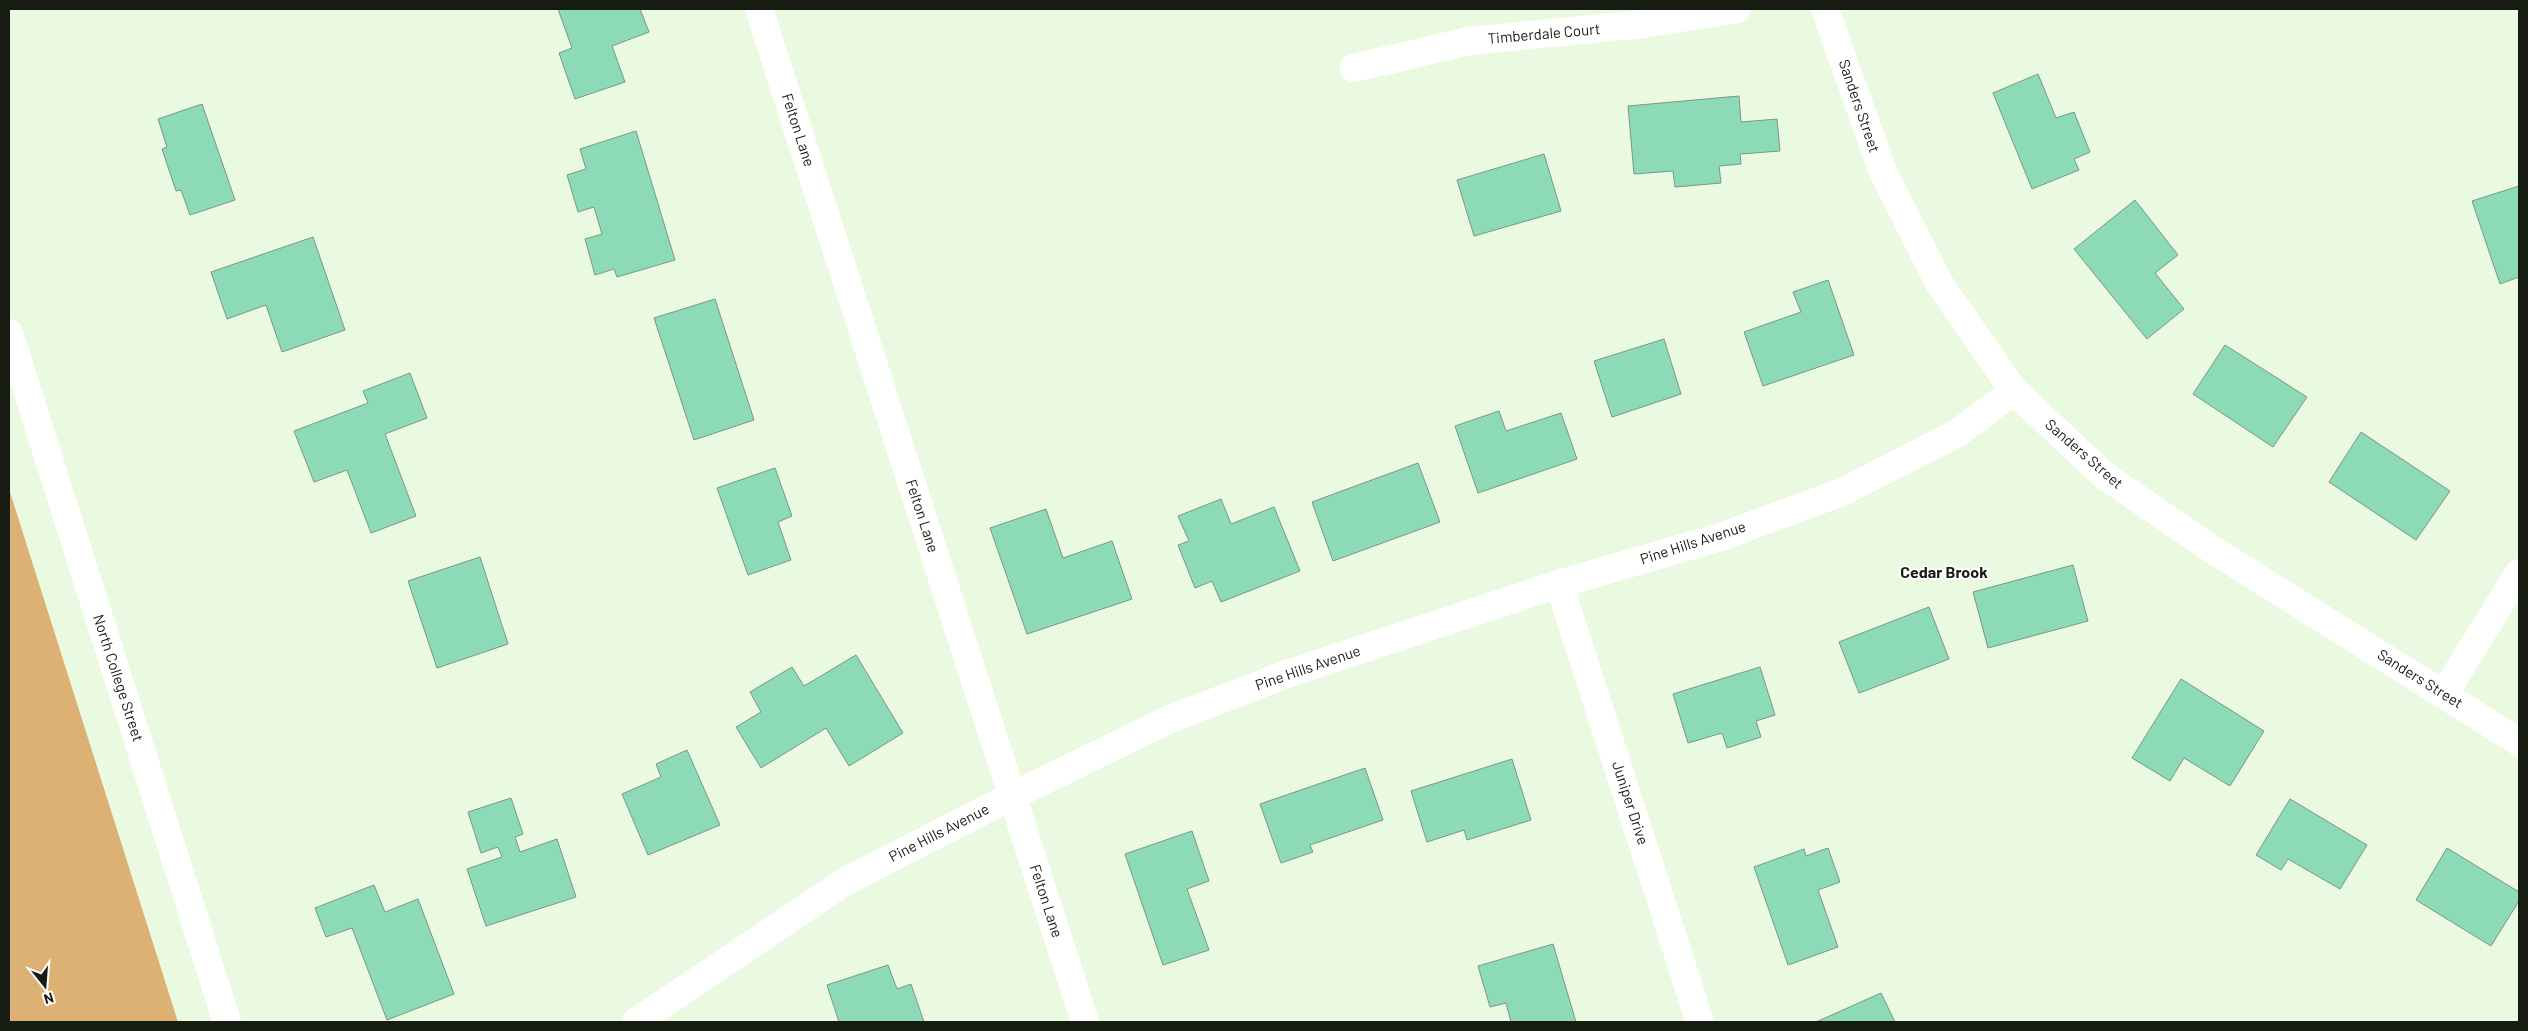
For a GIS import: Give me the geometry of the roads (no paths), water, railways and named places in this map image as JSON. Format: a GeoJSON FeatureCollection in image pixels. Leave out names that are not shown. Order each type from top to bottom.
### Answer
{"type":"FeatureCollection","features":[{"type":"Feature","properties":{"kind":"street","name":"Felton Lane"},"geometry":{"type":"LineString","coordinates":[[759,9],[1085,1022]]}},
{"type":"Feature","properties":{"kind":"street","name":"Timberdale Court"},"geometry":{"type":"LineString","coordinates":[[1354,68],[1470,41],[1643,24],[1737,9]]}},
{"type":"Feature","properties":{"kind":"street","name":"Sanders Street"},"geometry":{"type":"LineString","coordinates":[[1825,9],[1883,172],[1939,283],[2014,391],[2105,476],[2213,550],[2519,742]]}},
{"type":"Feature","properties":{"kind":"street","name":"North College Street"},"geometry":{"type":"LineString","coordinates":[[9,333],[227,1022]]}},
{"type":"Feature","properties":{"kind":"street","name":"Pine Hills Avenue"},"geometry":{"type":"LineString","coordinates":[[636,1022],[846,881],[1012,796],[1168,720],[1284,675],[1559,584],[1720,536],[1842,492],[1956,434],[2014,391]]}},
{"type":"Feature","properties":{"kind":"street"},"geometry":{"type":"LineString","coordinates":[[2444,694],[2519,573]]}},
{"type":"Feature","properties":{"kind":"street","name":"Juniper Drive"},"geometry":{"type":"LineString","coordinates":[[1559,584],[1700,1022]]}},
{"type":"Feature","properties":{"kind":"district","name":"Cedar Brook"},"geometry":{"type":"Point","coordinates":[1944,572]}}]}
